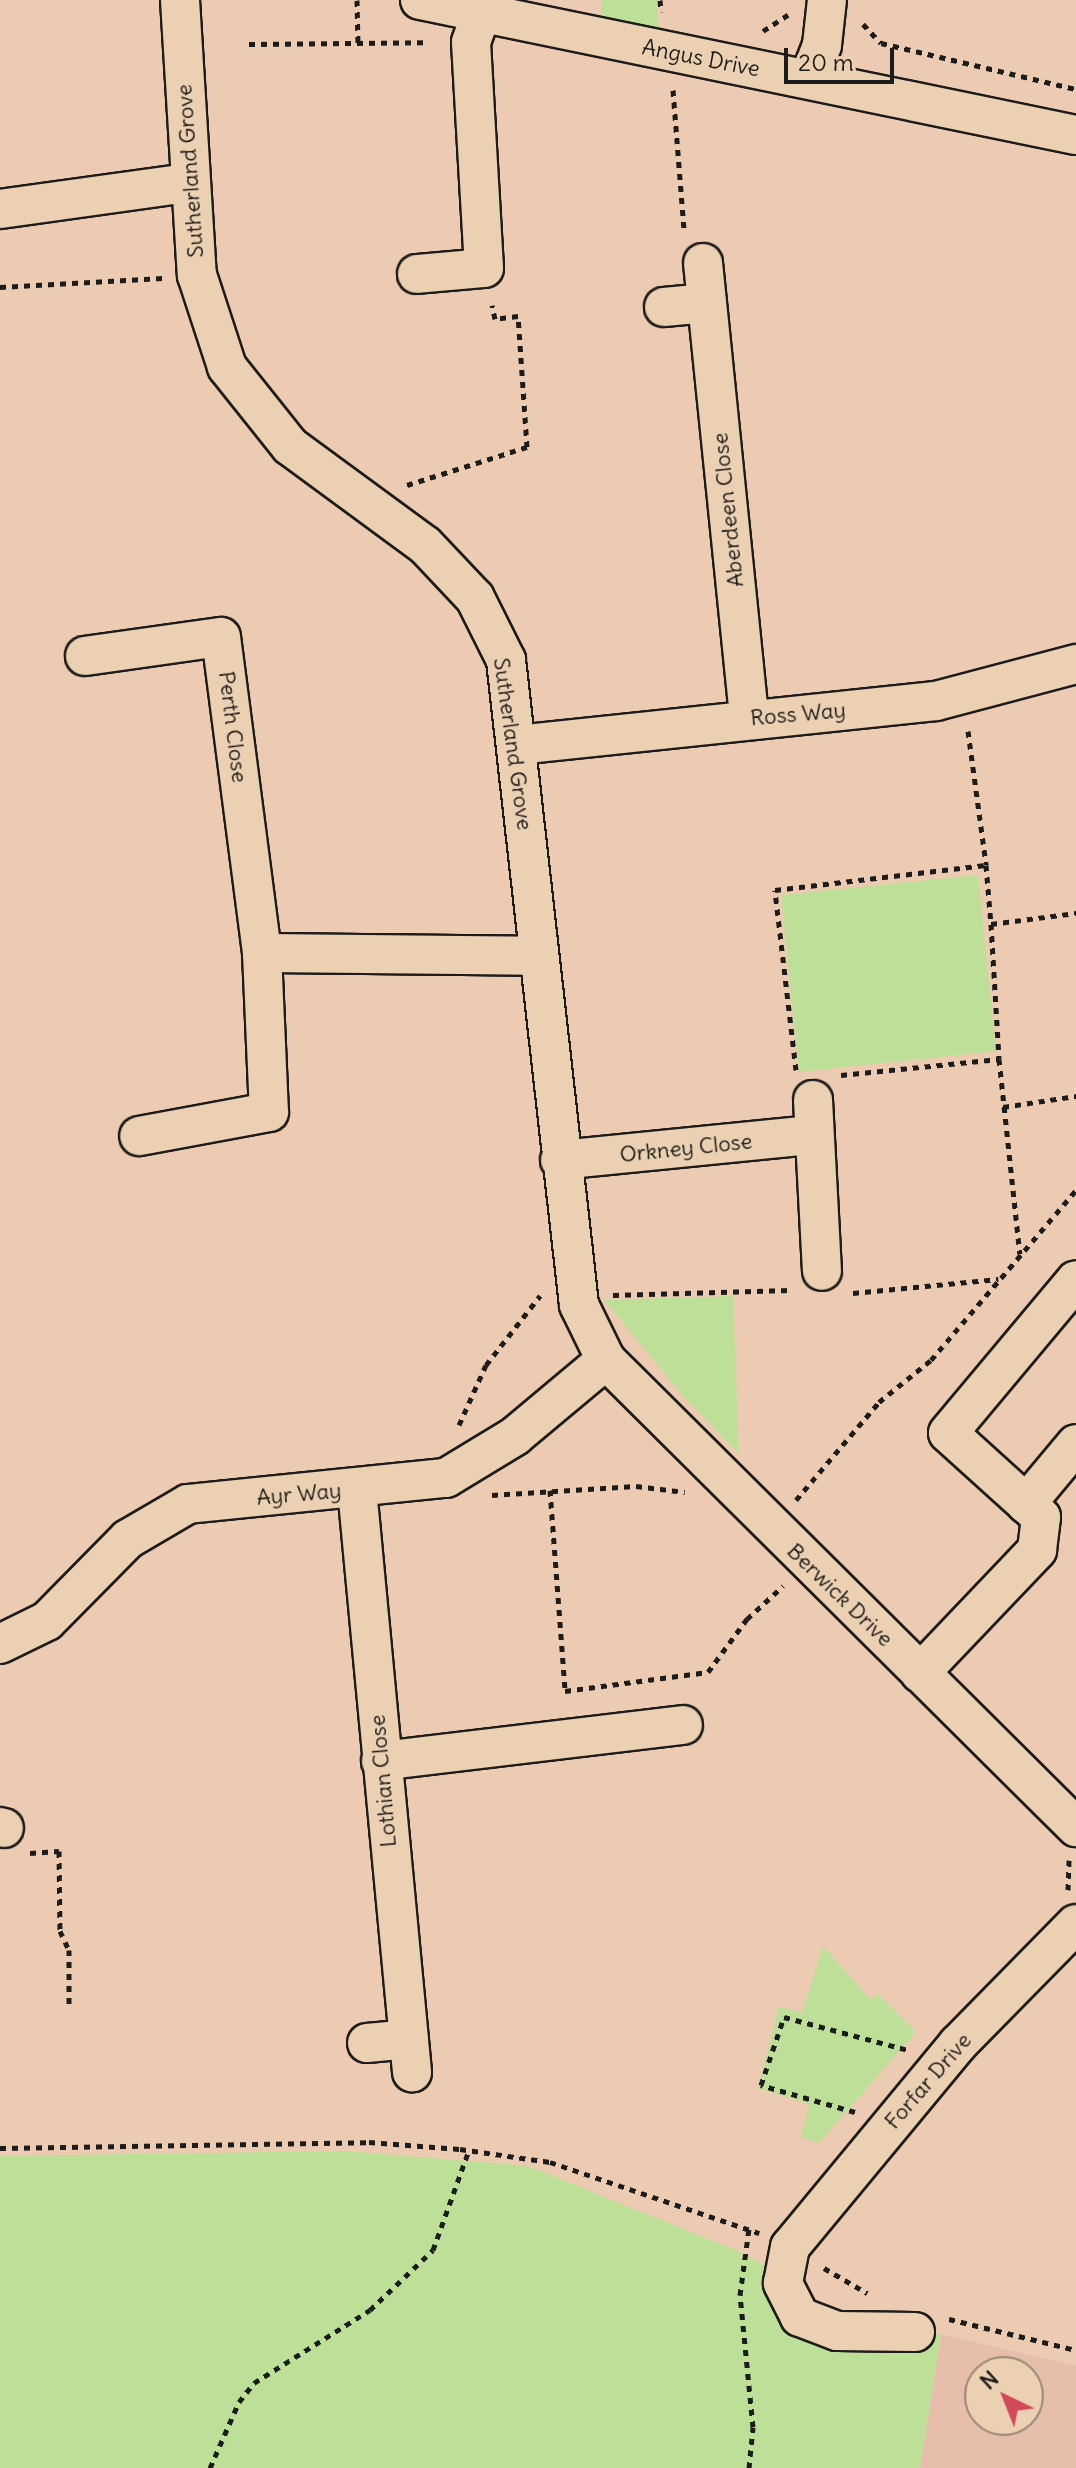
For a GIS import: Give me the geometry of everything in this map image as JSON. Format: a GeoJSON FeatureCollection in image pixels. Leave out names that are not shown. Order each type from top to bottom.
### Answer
{"type":"FeatureCollection","features":[{"type":"Feature","properties":{"kind":"street","name":"Sutherland Grove"},"geometry":{"type":"LineString","coordinates":[[180,0],[188,183],[197,275],[227,367],[290,446],[425,545],[475,598],[506,660],[571,1256],[579,1305],[606,1360]]}},
{"type":"Feature","properties":{"kind":"street","name":"Angus Drive"},"geometry":{"type":"LineString","coordinates":[[420,0],[1076,135]]}},
{"type":"Feature","properties":{"kind":"street"},"geometry":{"type":"LineString","coordinates":[[809,79],[822,45],[827,0]]}},
{"type":"Feature","properties":{"kind":"street"},"geometry":{"type":"LineString","coordinates":[[417,274],[484,268],[471,42],[481,15]]}},
{"type":"Feature","properties":{"kind":"street"},"geometry":{"type":"LineString","coordinates":[[0,209],[188,183]]}},
{"type":"Feature","properties":{"kind":"street","name":"Aberdeen Close"},"geometry":{"type":"LineString","coordinates":[[703,263],[749,718]]}},
{"type":"Feature","properties":{"kind":"street"},"geometry":{"type":"LineString","coordinates":[[664,307],[707,303]]}},
{"type":"Feature","properties":{"kind":"street","name":"Perth Close"},"geometry":{"type":"LineString","coordinates":[[85,656],[169,641],[221,637],[262,953],[269,1112],[139,1136]]}},
{"type":"Feature","properties":{"kind":"street","name":"Ross Way"},"geometry":{"type":"LineString","coordinates":[[517,745],[963,694],[1076,664]]}},
{"type":"Feature","properties":{"kind":"street"},"geometry":{"type":"LineString","coordinates":[[262,953],[539,956]]}},
{"type":"Feature","properties":{"kind":"street"},"geometry":{"type":"LineString","coordinates":[[812,1098],[823,1284]]}},
{"type":"Feature","properties":{"kind":"street","name":"Orkney Close"},"geometry":{"type":"LineString","coordinates":[[560,1160],[812,1098]]}},
{"type":"Feature","properties":{"kind":"street"},"geometry":{"type":"LineString","coordinates":[[920,1673],[1037,1550],[1041,1517],[948,1433],[1076,1280]]}},
{"type":"Feature","properties":{"kind":"street","name":"Ayr Way"},"geometry":{"type":"LineString","coordinates":[[0,1644],[47,1621],[128,1539],[188,1504],[446,1478],[515,1436],[606,1360]]}},
{"type":"Feature","properties":{"kind":"street","name":"Berwick Drive"},"geometry":{"type":"LineString","coordinates":[[606,1360],[770,1527],[1076,1827]]}},
{"type":"Feature","properties":{"kind":"street"},"geometry":{"type":"LineString","coordinates":[[1026,1504],[1076,1444]]}},
{"type":"Feature","properties":{"kind":"street","name":"Lothian Close"},"geometry":{"type":"LineString","coordinates":[[357,1489],[411,2056],[367,2043]]}},
{"type":"Feature","properties":{"kind":"street"},"geometry":{"type":"LineString","coordinates":[[381,1761],[683,1725]]}},
{"type":"Feature","properties":{"kind":"street","name":"Forfar Drive"},"geometry":{"type":"LineString","coordinates":[[790,2247],[958,2044],[1076,1924]]}},
{"type":"Feature","properties":{"kind":"street"},"geometry":{"type":"LineString","coordinates":[[790,2247],[783,2283],[800,2317],[837,2331],[915,2332]]}},
{"type":"Feature","properties":{"kind":"path"},"geometry":{"type":"LineString","coordinates":[[357,0],[358,45]]}},
{"type":"Feature","properties":{"kind":"path"},"geometry":{"type":"LineString","coordinates":[[667,52],[685,246],[703,263]]}},
{"type":"Feature","properties":{"kind":"path"},"geometry":{"type":"LineString","coordinates":[[364,499],[527,447],[518,316],[495,319],[484,268]]}},
{"type":"Feature","properties":{"kind":"path"},"geometry":{"type":"LineString","coordinates":[[0,287],[197,275]]}},
{"type":"Feature","properties":{"kind":"path"},"geometry":{"type":"LineString","coordinates":[[963,694],[986,865],[1003,1107],[1020,1255]]}},
{"type":"Feature","properties":{"kind":"path"},"geometry":{"type":"LineString","coordinates":[[986,865],[775,890],[812,1098],[999,1059]]}},
{"type":"Feature","properties":{"kind":"path"},"geometry":{"type":"LineString","coordinates":[[991,924],[1076,913]]}},
{"type":"Feature","properties":{"kind":"path"},"geometry":{"type":"LineString","coordinates":[[1003,1107],[1076,1096]]}},
{"type":"Feature","properties":{"kind":"path"},"geometry":{"type":"LineString","coordinates":[[770,1527],[879,1402],[931,1360],[1076,1190]]}},
{"type":"Feature","properties":{"kind":"path"},"geometry":{"type":"LineString","coordinates":[[571,1256],[486,1365],[452,1442],[446,1478],[454,1498],[636,1486],[692,1494]]}},
{"type":"Feature","properties":{"kind":"path"},"geometry":{"type":"LineString","coordinates":[[615,1305],[607,1295],[998,1279]]}},
{"type":"Feature","properties":{"kind":"path"},"geometry":{"type":"LineString","coordinates":[[550,1490],[565,1691],[708,1672],[747,1619],[807,1563]]}},
{"type":"Feature","properties":{"kind":"path"},"geometry":{"type":"LineString","coordinates":[[6,1836],[59,1851],[60,1931],[69,1950],[69,2006]]}},
{"type":"Feature","properties":{"kind":"path"},"geometry":{"type":"LineString","coordinates":[[855,2112],[761,2085],[784,2017],[909,2050]]}},
{"type":"Feature","properties":{"kind":"path"},"geometry":{"type":"LineString","coordinates":[[0,2148],[369,2142],[469,2150],[550,2162],[749,2228],[790,2247]]}},
{"type":"Feature","properties":{"kind":"path"},"geometry":{"type":"LineString","coordinates":[[210,2468],[239,2402],[254,2383],[370,2310],[433,2250],[469,2150]]}},
{"type":"Feature","properties":{"kind":"path"},"geometry":{"type":"LineString","coordinates":[[749,2228],[740,2295],[753,2427],[749,2468]]}},
{"type":"Feature","properties":{"kind":"shaded area"},"geometry":{"type":"Polygon","coordinates":[[[941,2334],[1034,2356],[964,2356],[964,2436],[1044,2436],[1044,2358],[1076,2366],[1076,2468],[920,2468],[941,2334]]]}},
{"type":"Feature","properties":{"kind":"green space"},"geometry":{"type":"Polygon","coordinates":[[[602,0],[657,0],[659,30],[601,16],[602,0]]]}},
{"type":"Feature","properties":{"kind":"green space"},"geometry":{"type":"Polygon","coordinates":[[[978,875],[996,1051],[799,1072],[781,895],[978,875]]]}},
{"type":"Feature","properties":{"kind":"green space"},"geometry":{"type":"Polygon","coordinates":[[[733,1296],[739,1454],[683,1396],[604,1300],[733,1296]]]}},
{"type":"Feature","properties":{"kind":"green space"},"geometry":{"type":"Polygon","coordinates":[[[823,1946],[870,1999],[878,1994],[916,2032],[819,2143],[801,2137],[809,2104],[758,2088],[779,2006],[802,2013],[823,1946]]]}},
{"type":"Feature","properties":{"kind":"green space"},"geometry":{"type":"Polygon","coordinates":[[[346,2151],[528,2166],[743,2253],[781,2275],[775,2299],[893,2339],[941,2334],[920,2468],[0,2468],[0,2156],[346,2151]]]}}]}
